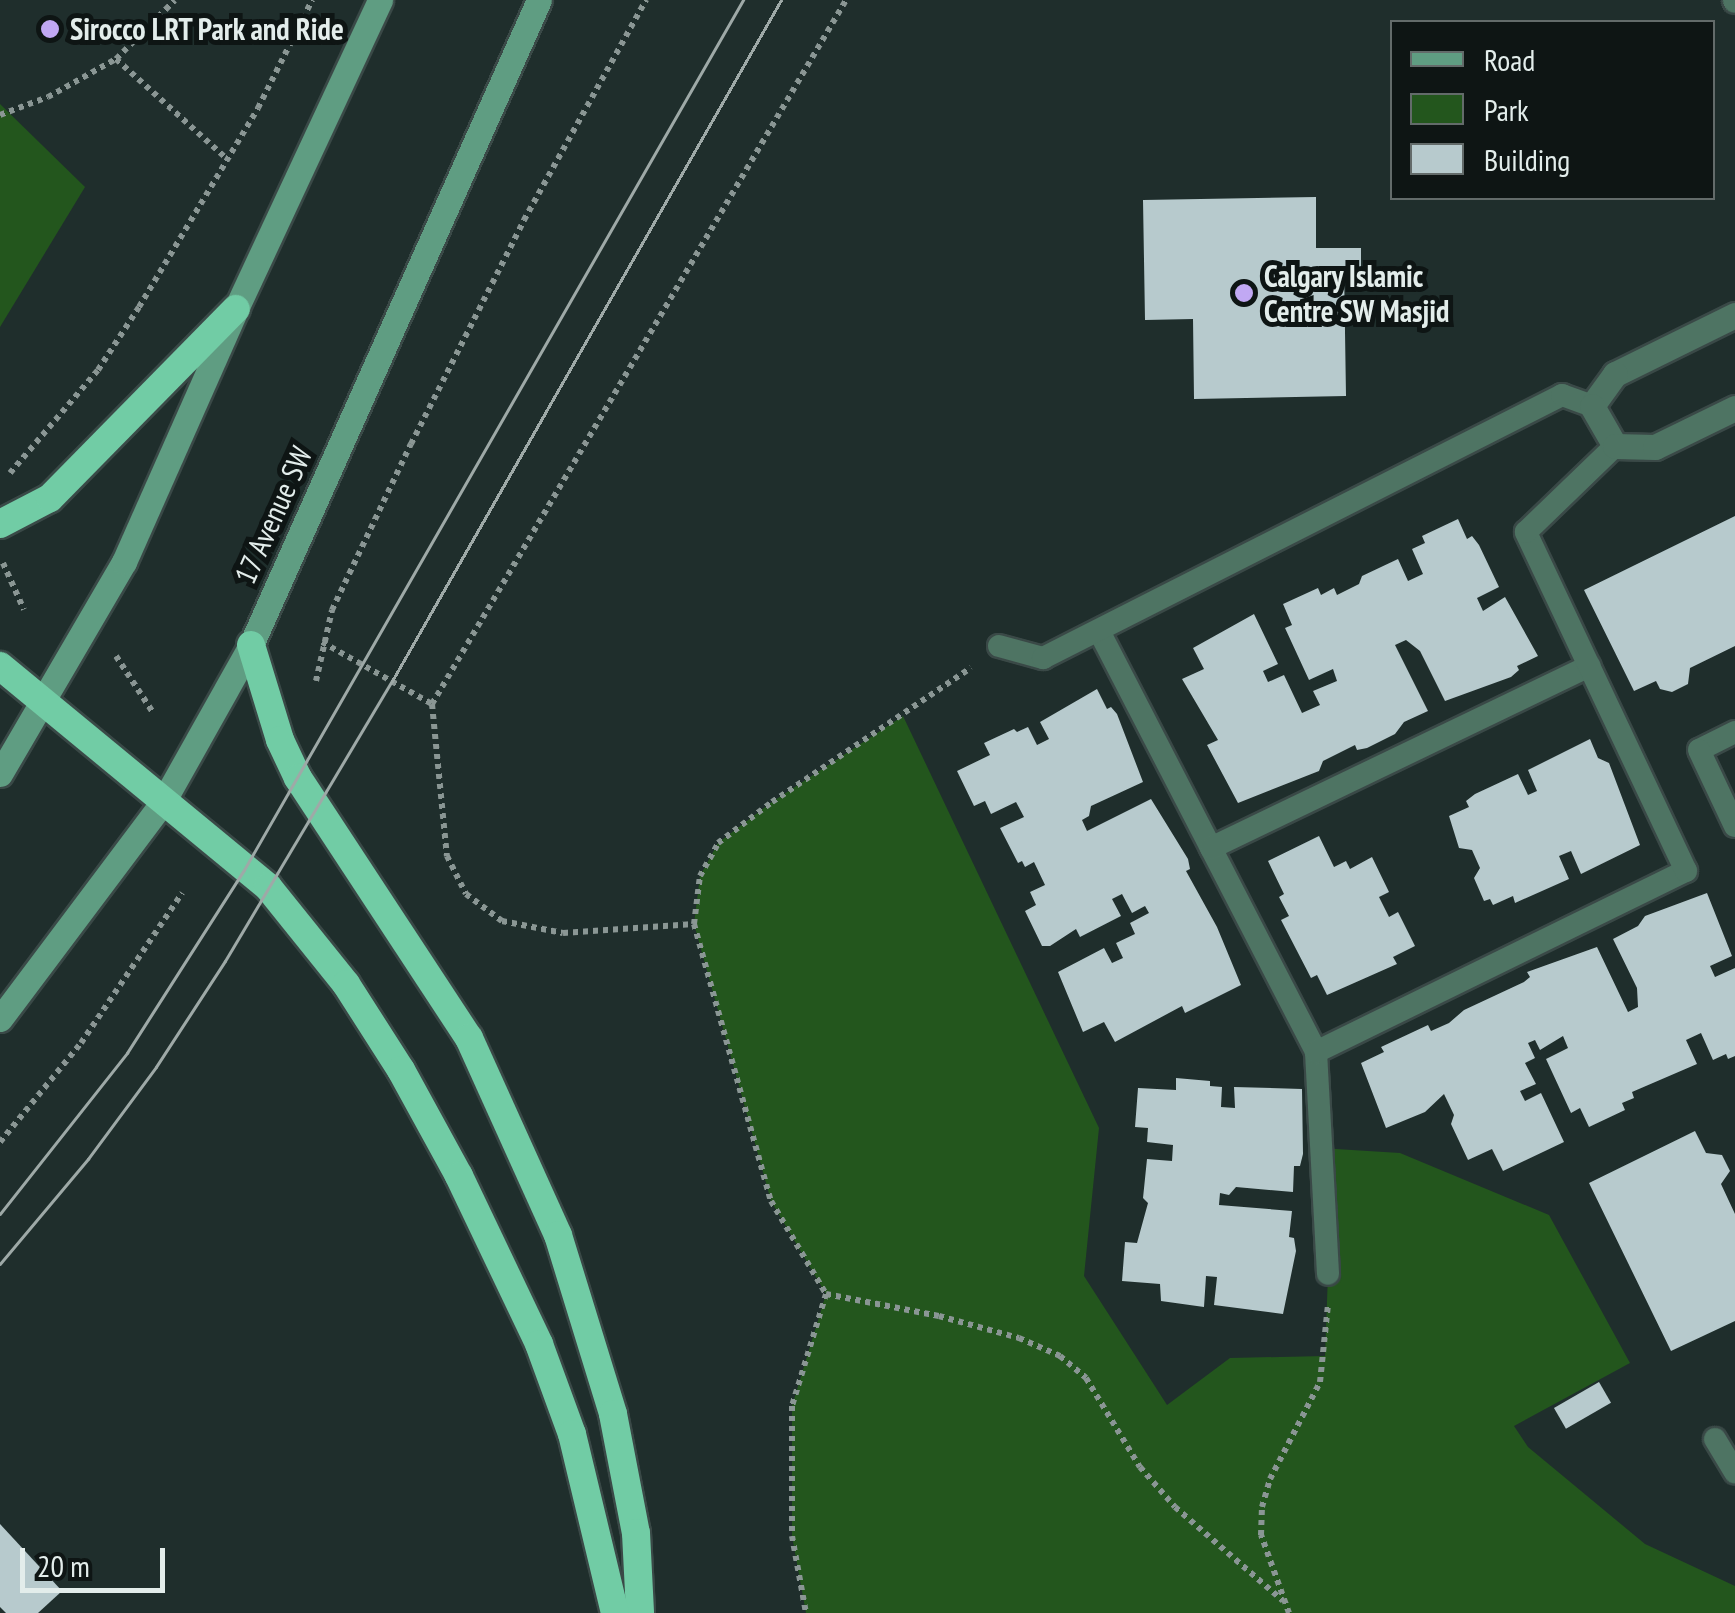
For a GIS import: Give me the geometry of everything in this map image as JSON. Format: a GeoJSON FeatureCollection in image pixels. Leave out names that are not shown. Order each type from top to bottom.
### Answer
{"type":"FeatureCollection","features":[{"type":"Feature","properties":{"kind":"highway"},"geometry":{"type":"LineString","coordinates":[[0,524],[50,498],[236,308]]}},
{"type":"Feature","properties":{"kind":"highway"},"geometry":{"type":"LineString","coordinates":[[251,646],[280,740],[298,778],[469,1038],[558,1235],[613,1414],[636,1532],[640,1613]]}},
{"type":"Feature","properties":{"kind":"highway"},"geometry":{"type":"LineString","coordinates":[[0,666],[268,888],[346,984],[401,1070],[500,1254],[539,1344],[572,1434],[615,1613]]}},
{"type":"Feature","properties":{"kind":"main road"},"geometry":{"type":"LineString","coordinates":[[0,774],[45,704],[124,562],[236,308],[380,0]]}},
{"type":"Feature","properties":{"kind":"main road","name":"17 Avenue SW"},"geometry":{"type":"LineString","coordinates":[[0,1019],[162,802],[251,646],[539,0]]}},
{"type":"Feature","properties":{"kind":"street"},"geometry":{"type":"LineString","coordinates":[[1735,315],[1616,374],[1592,406],[1615,446],[1655,447],[1735,408]]}},
{"type":"Feature","properties":{"kind":"lane"},"geometry":{"type":"LineString","coordinates":[[999,646],[1042,658],[1562,395],[1592,406]]}},
{"type":"Feature","properties":{"kind":"lane"},"geometry":{"type":"LineString","coordinates":[[1316,1052],[1686,871],[1526,532],[1615,446]]}},
{"type":"Feature","properties":{"kind":"lane"},"geometry":{"type":"LineString","coordinates":[[1099,631],[1316,1052],[1328,1274]]}},
{"type":"Feature","properties":{"kind":"lane"},"geometry":{"type":"LineString","coordinates":[[1211,848],[1590,666]]}},
{"type":"Feature","properties":{"kind":"lane"},"geometry":{"type":"LineString","coordinates":[[1735,732],[1699,750],[1735,826]]}},
{"type":"Feature","properties":{"kind":"lane"},"geometry":{"type":"LineString","coordinates":[[1715,1439],[1735,1472]]}},
{"type":"Feature","properties":{"kind":"path"},"geometry":{"type":"LineString","coordinates":[[0,115],[48,97],[116,60],[174,0]]}},
{"type":"Feature","properties":{"kind":"path"},"geometry":{"type":"LineString","coordinates":[[0,480],[45,436],[98,370],[184,236],[225,157],[258,108],[312,0]]}},
{"type":"Feature","properties":{"kind":"path"},"geometry":{"type":"LineString","coordinates":[[316,681],[322,642],[340,593],[515,238],[646,0]]}},
{"type":"Feature","properties":{"kind":"path"},"geometry":{"type":"LineString","coordinates":[[694,924],[563,934],[502,921],[466,894],[447,856],[432,704],[846,0]]}},
{"type":"Feature","properties":{"kind":"path"},"geometry":{"type":"LineString","coordinates":[[116,60],[225,157]]}},
{"type":"Feature","properties":{"kind":"path"},"geometry":{"type":"LineString","coordinates":[[0,557],[24,610]]}},
{"type":"Feature","properties":{"kind":"path"},"geometry":{"type":"LineString","coordinates":[[322,642],[432,704]]}},
{"type":"Feature","properties":{"kind":"path"},"geometry":{"type":"LineString","coordinates":[[999,646],[718,844],[700,876],[694,924],[770,1201],[826,1294],[938,1316],[1018,1338],[1060,1356],[1086,1378],[1140,1467],[1175,1507],[1283,1601]]}},
{"type":"Feature","properties":{"kind":"path"},"geometry":{"type":"LineString","coordinates":[[116,656],[154,714]]}},
{"type":"Feature","properties":{"kind":"path"},"geometry":{"type":"LineString","coordinates":[[0,1142],[81,1043],[182,893]]}},
{"type":"Feature","properties":{"kind":"path"},"geometry":{"type":"LineString","coordinates":[[1289,1613],[1261,1535],[1262,1506],[1270,1478],[1320,1382],[1326,1356],[1328,1274]]}},
{"type":"Feature","properties":{"kind":"path"},"geometry":{"type":"LineString","coordinates":[[806,1613],[792,1536],[792,1406],[826,1294]]}},
{"type":"Feature","properties":{"kind":"green space"},"geometry":{"type":"Polygon","coordinates":[[[0,104],[85,187],[0,327],[0,104]]]}},
{"type":"Feature","properties":{"kind":"green space"},"geometry":{"type":"Polygon","coordinates":[[[903,716],[1099,1128],[1084,1276],[1167,1405],[1230,1358],[1325,1356],[1328,1274],[1320,1148],[1400,1153],[1549,1215],[1630,1363],[1514,1426],[1528,1447],[1645,1544],[1735,1586],[1735,1613],[806,1613],[792,1536],[792,1406],[826,1294],[771,1201],[694,924],[700,876],[718,843],[772,802],[903,716]]]}},
{"type":"Feature","properties":{"kind":"building","name":"Calgary Islamic Centre SW Masjid"},"geometry":{"type":"Polygon","coordinates":[[[1316,197],[1316,248],[1361,248],[1361,267],[1344,267],[1346,396],[1194,399],[1193,319],[1145,320],[1143,200],[1316,197]]]}},
{"type":"Feature","properties":{"kind":"building"},"geometry":{"type":"Polygon","coordinates":[[[1735,516],[1735,646],[1690,668],[1688,684],[1672,692],[1660,689],[1656,681],[1634,691],[1584,590],[1735,516]]]}},
{"type":"Feature","properties":{"kind":"building"},"geometry":{"type":"Polygon","coordinates":[[[1458,519],[1467,539],[1472,536],[1479,545],[1499,587],[1477,598],[1483,611],[1505,597],[1538,656],[1517,666],[1519,670],[1511,677],[1445,701],[1420,651],[1406,640],[1395,645],[1428,711],[1404,722],[1395,734],[1367,748],[1357,750],[1355,745],[1323,761],[1319,771],[1238,803],[1207,745],[1218,740],[1182,679],[1204,669],[1193,648],[1254,614],[1278,664],[1263,671],[1268,682],[1284,675],[1302,713],[1320,705],[1313,691],[1337,681],[1333,669],[1309,680],[1285,628],[1292,625],[1283,604],[1318,588],[1321,595],[1334,588],[1337,595],[1359,584],[1362,576],[1398,559],[1408,581],[1423,574],[1412,549],[1425,543],[1422,536],[1458,519]]]}},
{"type":"Feature","properties":{"kind":"building"},"geometry":{"type":"Polygon","coordinates":[[[1097,689],[1107,709],[1111,707],[1117,714],[1143,782],[1091,806],[1089,816],[1082,820],[1087,831],[1151,799],[1188,859],[1190,869],[1186,871],[1217,927],[1241,985],[1185,1013],[1182,1006],[1115,1042],[1104,1022],[1083,1032],[1058,972],[1104,948],[1112,963],[1123,958],[1116,943],[1135,934],[1130,923],[1149,913],[1145,906],[1132,913],[1122,894],[1112,899],[1121,916],[1080,937],[1076,929],[1050,946],[1042,946],[1025,911],[1036,905],[1030,892],[1045,885],[1034,862],[1025,867],[1022,861],[1018,863],[1000,828],[1024,817],[1016,802],[991,814],[985,801],[974,806],[957,771],[990,755],[984,743],[1014,729],[1017,732],[1028,727],[1037,745],[1049,739],[1040,722],[1097,689]]]}},
{"type":"Feature","properties":{"kind":"building"},"geometry":{"type":"Polygon","coordinates":[[[1590,739],[1598,758],[1609,763],[1640,845],[1581,874],[1571,851],[1559,856],[1569,879],[1515,903],[1513,896],[1493,905],[1490,899],[1484,901],[1474,878],[1480,868],[1472,850],[1459,848],[1449,816],[1469,807],[1466,801],[1475,794],[1518,774],[1528,795],[1537,791],[1528,770],[1590,739]]]}},
{"type":"Feature","properties":{"kind":"building"},"geometry":{"type":"Polygon","coordinates":[[[1319,836],[1334,867],[1346,861],[1350,869],[1372,857],[1389,892],[1379,897],[1389,917],[1398,912],[1415,946],[1393,957],[1397,964],[1327,995],[1317,975],[1311,978],[1281,920],[1289,916],[1279,897],[1284,894],[1268,861],[1319,836]]]}},
{"type":"Feature","properties":{"kind":"building"},"geometry":{"type":"Polygon","coordinates":[[[1707,893],[1732,956],[1710,966],[1715,977],[1735,968],[1735,1056],[1728,1059],[1726,1054],[1713,1060],[1701,1033],[1686,1040],[1697,1064],[1632,1092],[1634,1098],[1622,1103],[1625,1110],[1589,1127],[1580,1108],[1571,1113],[1546,1059],[1568,1048],[1563,1036],[1540,1050],[1535,1040],[1528,1043],[1535,1058],[1525,1063],[1536,1084],[1520,1091],[1525,1101],[1541,1093],[1564,1142],[1503,1171],[1492,1149],[1468,1160],[1451,1124],[1454,1115],[1444,1094],[1425,1112],[1386,1128],[1361,1063],[1384,1052],[1381,1047],[1428,1025],[1431,1031],[1449,1023],[1464,1010],[1524,982],[1530,977],[1527,972],[1597,947],[1628,1012],[1638,1007],[1637,988],[1613,939],[1638,926],[1645,916],[1707,893]]]}},
{"type":"Feature","properties":{"kind":"building"},"geometry":{"type":"Polygon","coordinates":[[[1176,1078],[1210,1081],[1210,1086],[1222,1087],[1221,1107],[1235,1108],[1234,1087],[1302,1089],[1303,1154],[1300,1166],[1294,1166],[1293,1192],[1236,1187],[1229,1195],[1220,1193],[1219,1205],[1292,1211],[1289,1237],[1294,1238],[1296,1251],[1283,1314],[1214,1305],[1217,1277],[1206,1276],[1204,1307],[1161,1301],[1160,1284],[1122,1281],[1125,1242],[1137,1243],[1148,1203],[1143,1198],[1147,1159],[1172,1161],[1173,1145],[1147,1142],[1148,1128],[1135,1127],[1138,1088],[1176,1090],[1176,1078]]]}},
{"type":"Feature","properties":{"kind":"building"},"geometry":{"type":"Polygon","coordinates":[[[1695,1131],[1706,1153],[1722,1155],[1730,1171],[1721,1184],[1735,1214],[1735,1321],[1671,1351],[1589,1183],[1695,1131]]]}},
{"type":"Feature","properties":{"kind":"building"},"geometry":{"type":"Polygon","coordinates":[[[1599,1382],[1611,1403],[1566,1429],[1554,1408],[1599,1382]]]}},
{"type":"Feature","properties":{"kind":"building"},"geometry":{"type":"Polygon","coordinates":[[[0,1524],[62,1591],[38,1613],[6,1613],[0,1607],[0,1524]]]}},
{"type":"Feature","properties":{"kind":"tram line"},"geometry":{"type":"LineString","coordinates":[[0,1214],[127,1053],[244,870],[743,0]]}},
{"type":"Feature","properties":{"kind":"tram line"},"geometry":{"type":"LineString","coordinates":[[0,1264],[88,1159],[156,1067],[225,961],[392,681],[781,0]]}},
{"type":"Feature","properties":{"kind":"place","name":"Sirocco LRT Park and Ride"},"geometry":{"type":"Point","coordinates":[50,29]}},
{"type":"Feature","properties":{"kind":"place","name":"Calgary Islamic Centre SW Masjid"},"geometry":{"type":"Point","coordinates":[1244,293]}}]}
